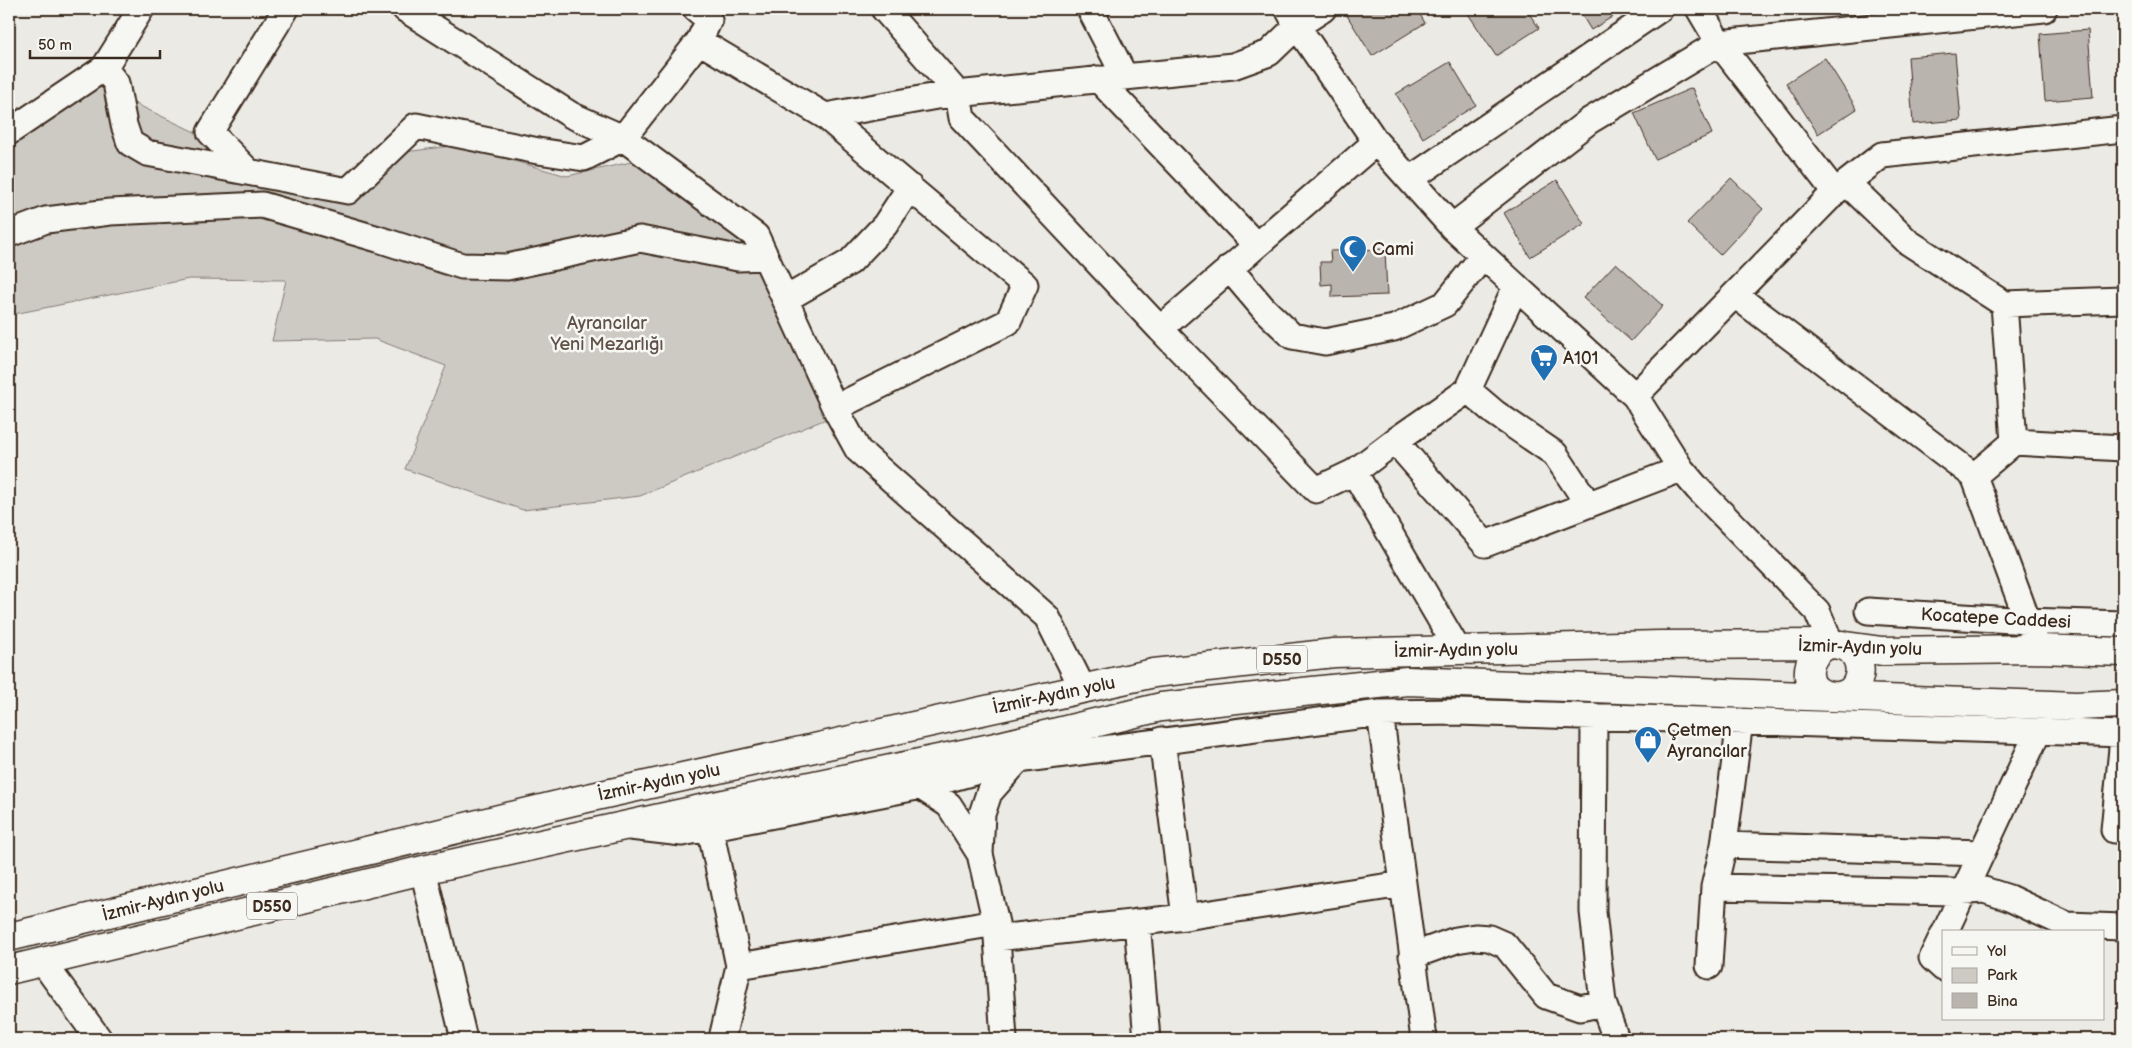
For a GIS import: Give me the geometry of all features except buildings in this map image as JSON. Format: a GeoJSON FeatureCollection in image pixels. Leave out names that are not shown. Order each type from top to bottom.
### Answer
{"type":"FeatureCollection","features":[{"type":"Feature","properties":{"kind":"highway","name":"İzmir-Aydın yolu"},"geometry":{"type":"LineString","coordinates":[[9,937],[574,801],[1154,673],[1334,653],[1458,650],[1837,644],[1882,651],[2038,649],[2123,652]]}},
{"type":"Feature","properties":{"kind":"highway"},"geometry":{"type":"LineString","coordinates":[[1837,644],[1854,652],[1859,660],[1860,677],[1850,691],[1833,696],[1825,695],[1817,690],[1809,675],[1808,667],[1816,652],[1837,644]]}},
{"type":"Feature","properties":{"kind":"highway","name":"İzmir-Aydın yolu"},"geometry":{"type":"LineString","coordinates":[[9,970],[423,870],[991,748],[1161,707],[1407,681],[2076,706],[2123,704]]}},
{"type":"Feature","properties":{"kind":"highway"},"geometry":{"type":"LineString","coordinates":[[991,748],[1018,760],[1050,734]]}},
{"type":"Feature","properties":{"kind":"street"},"geometry":{"type":"LineString","coordinates":[[9,132],[104,68],[141,9]]}},
{"type":"Feature","properties":{"kind":"street"},"geometry":{"type":"LineString","coordinates":[[248,171],[210,132],[286,9]]}},
{"type":"Feature","properties":{"kind":"street"},"geometry":{"type":"LineString","coordinates":[[884,9],[958,94],[962,118],[1160,329],[1316,490],[1354,472],[1468,390],[1516,286]]}},
{"type":"Feature","properties":{"kind":"street"},"geometry":{"type":"LineString","coordinates":[[1090,9],[1125,77]]}},
{"type":"Feature","properties":{"kind":"street"},"geometry":{"type":"LineString","coordinates":[[825,116],[958,94],[1233,66],[1269,53],[1292,18],[1323,9]]}},
{"type":"Feature","properties":{"kind":"street"},"geometry":{"type":"LineString","coordinates":[[1410,180],[1660,9]]}},
{"type":"Feature","properties":{"kind":"street"},"geometry":{"type":"LineString","coordinates":[[1699,9],[1719,43],[1841,188],[1908,242],[2004,304],[2123,300]]}},
{"type":"Feature","properties":{"kind":"street"},"geometry":{"type":"LineString","coordinates":[[1452,227],[1589,121],[1719,43],[2044,9]]}},
{"type":"Feature","properties":{"kind":"street"},"geometry":{"type":"LineString","coordinates":[[418,12],[571,115],[623,138],[756,236],[836,408],[858,450],[1046,617],[1083,689]]}},
{"type":"Feature","properties":{"kind":"street"},"geometry":{"type":"LineString","coordinates":[[1292,18],[1376,142],[1452,227],[1635,396],[1681,469],[1698,489],[1817,611],[1837,644]]}},
{"type":"Feature","properties":{"kind":"street"},"geometry":{"type":"LineString","coordinates":[[104,68],[116,83],[124,125],[130,143],[147,153],[348,191],[416,126],[538,151],[584,158],[623,138],[706,20],[825,116],[1025,285],[1008,322],[836,408]]}},
{"type":"Feature","properties":{"kind":"street"},"geometry":{"type":"LineString","coordinates":[[1098,79],[1256,245]]}},
{"type":"Feature","properties":{"kind":"street"},"geometry":{"type":"LineString","coordinates":[[1635,396],[1841,188],[1882,156],[2123,129]]}},
{"type":"Feature","properties":{"kind":"street"},"geometry":{"type":"LineString","coordinates":[[1160,329],[1376,142]]}},
{"type":"Feature","properties":{"kind":"street"},"geometry":{"type":"LineString","coordinates":[[786,299],[850,262],[885,225],[910,187]]}},
{"type":"Feature","properties":{"kind":"street"},"geometry":{"type":"LineString","coordinates":[[9,234],[46,220],[110,212],[262,205],[378,238],[462,266],[507,267],[640,239],[738,258],[765,257]]}},
{"type":"Feature","properties":{"kind":"street"},"geometry":{"type":"LineString","coordinates":[[1229,268],[1263,308],[1292,336],[1325,342],[1394,328],[1445,304],[1483,256]]}},
{"type":"Feature","properties":{"kind":"street"},"geometry":{"type":"LineString","coordinates":[[1735,295],[1974,476],[2038,649]]}},
{"type":"Feature","properties":{"kind":"street"},"geometry":{"type":"LineString","coordinates":[[2004,304],[2014,442]]}},
{"type":"Feature","properties":{"kind":"street"},"geometry":{"type":"LineString","coordinates":[[1468,390],[1495,413],[1555,454],[1588,504]]}},
{"type":"Feature","properties":{"kind":"street"},"geometry":{"type":"LineString","coordinates":[[1395,441],[1485,544],[1681,469]]}},
{"type":"Feature","properties":{"kind":"street"},"geometry":{"type":"LineString","coordinates":[[1974,476],[2014,442],[2123,448]]}},
{"type":"Feature","properties":{"kind":"street"},"geometry":{"type":"LineString","coordinates":[[1354,472],[1458,650]]}},
{"type":"Feature","properties":{"kind":"street","name":"Kocatepe Caddesi"},"geometry":{"type":"LineString","coordinates":[[1868,611],[2027,621],[2123,624]]}},
{"type":"Feature","properties":{"kind":"street"},"geometry":{"type":"LineString","coordinates":[[622,826],[682,834],[920,786],[1018,760],[1380,713],[1458,712],[2123,734]]}},
{"type":"Feature","properties":{"kind":"street"},"geometry":{"type":"LineString","coordinates":[[1380,713],[1412,956],[1418,1039]]}},
{"type":"Feature","properties":{"kind":"street"},"geometry":{"type":"LineString","coordinates":[[1594,716],[1593,912],[1603,1003],[1616,1039]]}},
{"type":"Feature","properties":{"kind":"street"},"geometry":{"type":"LineString","coordinates":[[1709,966],[1714,887],[1724,845],[1740,721]]}},
{"type":"Feature","properties":{"kind":"street"},"geometry":{"type":"LineString","coordinates":[[1946,930],[2038,732]]}},
{"type":"Feature","properties":{"kind":"street"},"geometry":{"type":"LineString","coordinates":[[2123,738],[2114,830],[2123,830]]}},
{"type":"Feature","properties":{"kind":"street"},"geometry":{"type":"LineString","coordinates":[[1162,740],[1185,916]]}},
{"type":"Feature","properties":{"kind":"street"},"geometry":{"type":"LineString","coordinates":[[1004,1039],[997,930],[980,854],[982,814],[989,793],[1018,760]]}},
{"type":"Feature","properties":{"kind":"street"},"geometry":{"type":"LineString","coordinates":[[920,786],[948,805],[980,854]]}},
{"type":"Feature","properties":{"kind":"street"},"geometry":{"type":"LineString","coordinates":[[710,828],[739,966],[721,1039]]}},
{"type":"Feature","properties":{"kind":"street"},"geometry":{"type":"LineString","coordinates":[[1724,845],[1982,853]]}},
{"type":"Feature","properties":{"kind":"street"},"geometry":{"type":"LineString","coordinates":[[423,870],[464,1039]]}},
{"type":"Feature","properties":{"kind":"street"},"geometry":{"type":"LineString","coordinates":[[739,966],[997,930],[1137,922],[1403,884]]}},
{"type":"Feature","properties":{"kind":"street"},"geometry":{"type":"LineString","coordinates":[[1714,887],[1984,890],[2010,898],[2064,928],[2123,928]]}},
{"type":"Feature","properties":{"kind":"street"},"geometry":{"type":"LineString","coordinates":[[1137,922],[1147,1039]]}},
{"type":"Feature","properties":{"kind":"street"},"geometry":{"type":"LineString","coordinates":[[1412,956],[1456,940],[1474,937],[1489,938],[1505,945],[1546,996],[1580,1008],[1603,1003]]}},
{"type":"Feature","properties":{"kind":"street"},"geometry":{"type":"LineString","coordinates":[[1942,937],[1932,958],[1942,967]]}},
{"type":"Feature","properties":{"kind":"street"},"geometry":{"type":"LineString","coordinates":[[42,961],[99,1039]]}},
{"type":"Feature","properties":{"kind":"green space","name":"Ayrancılar Yeni Mezarlığı"},"geometry":{"type":"Polygon","coordinates":[[[96,85],[199,134],[233,176],[339,203],[405,152],[458,145],[567,176],[636,161],[744,234],[831,417],[640,496],[523,510],[405,469],[446,366],[375,339],[272,341],[286,280],[189,279],[9,315],[9,143],[96,85]]]}},
{"type":"Feature","properties":{"kind":"place","name":"Cami"},"geometry":{"type":"Point","coordinates":[1353,273]}},
{"type":"Feature","properties":{"kind":"place","name":"A101"},"geometry":{"type":"Point","coordinates":[1544,382]}},
{"type":"Feature","properties":{"kind":"place","name":"Çetmen Ayrancılar"},"geometry":{"type":"Point","coordinates":[1648,764]}}]}
